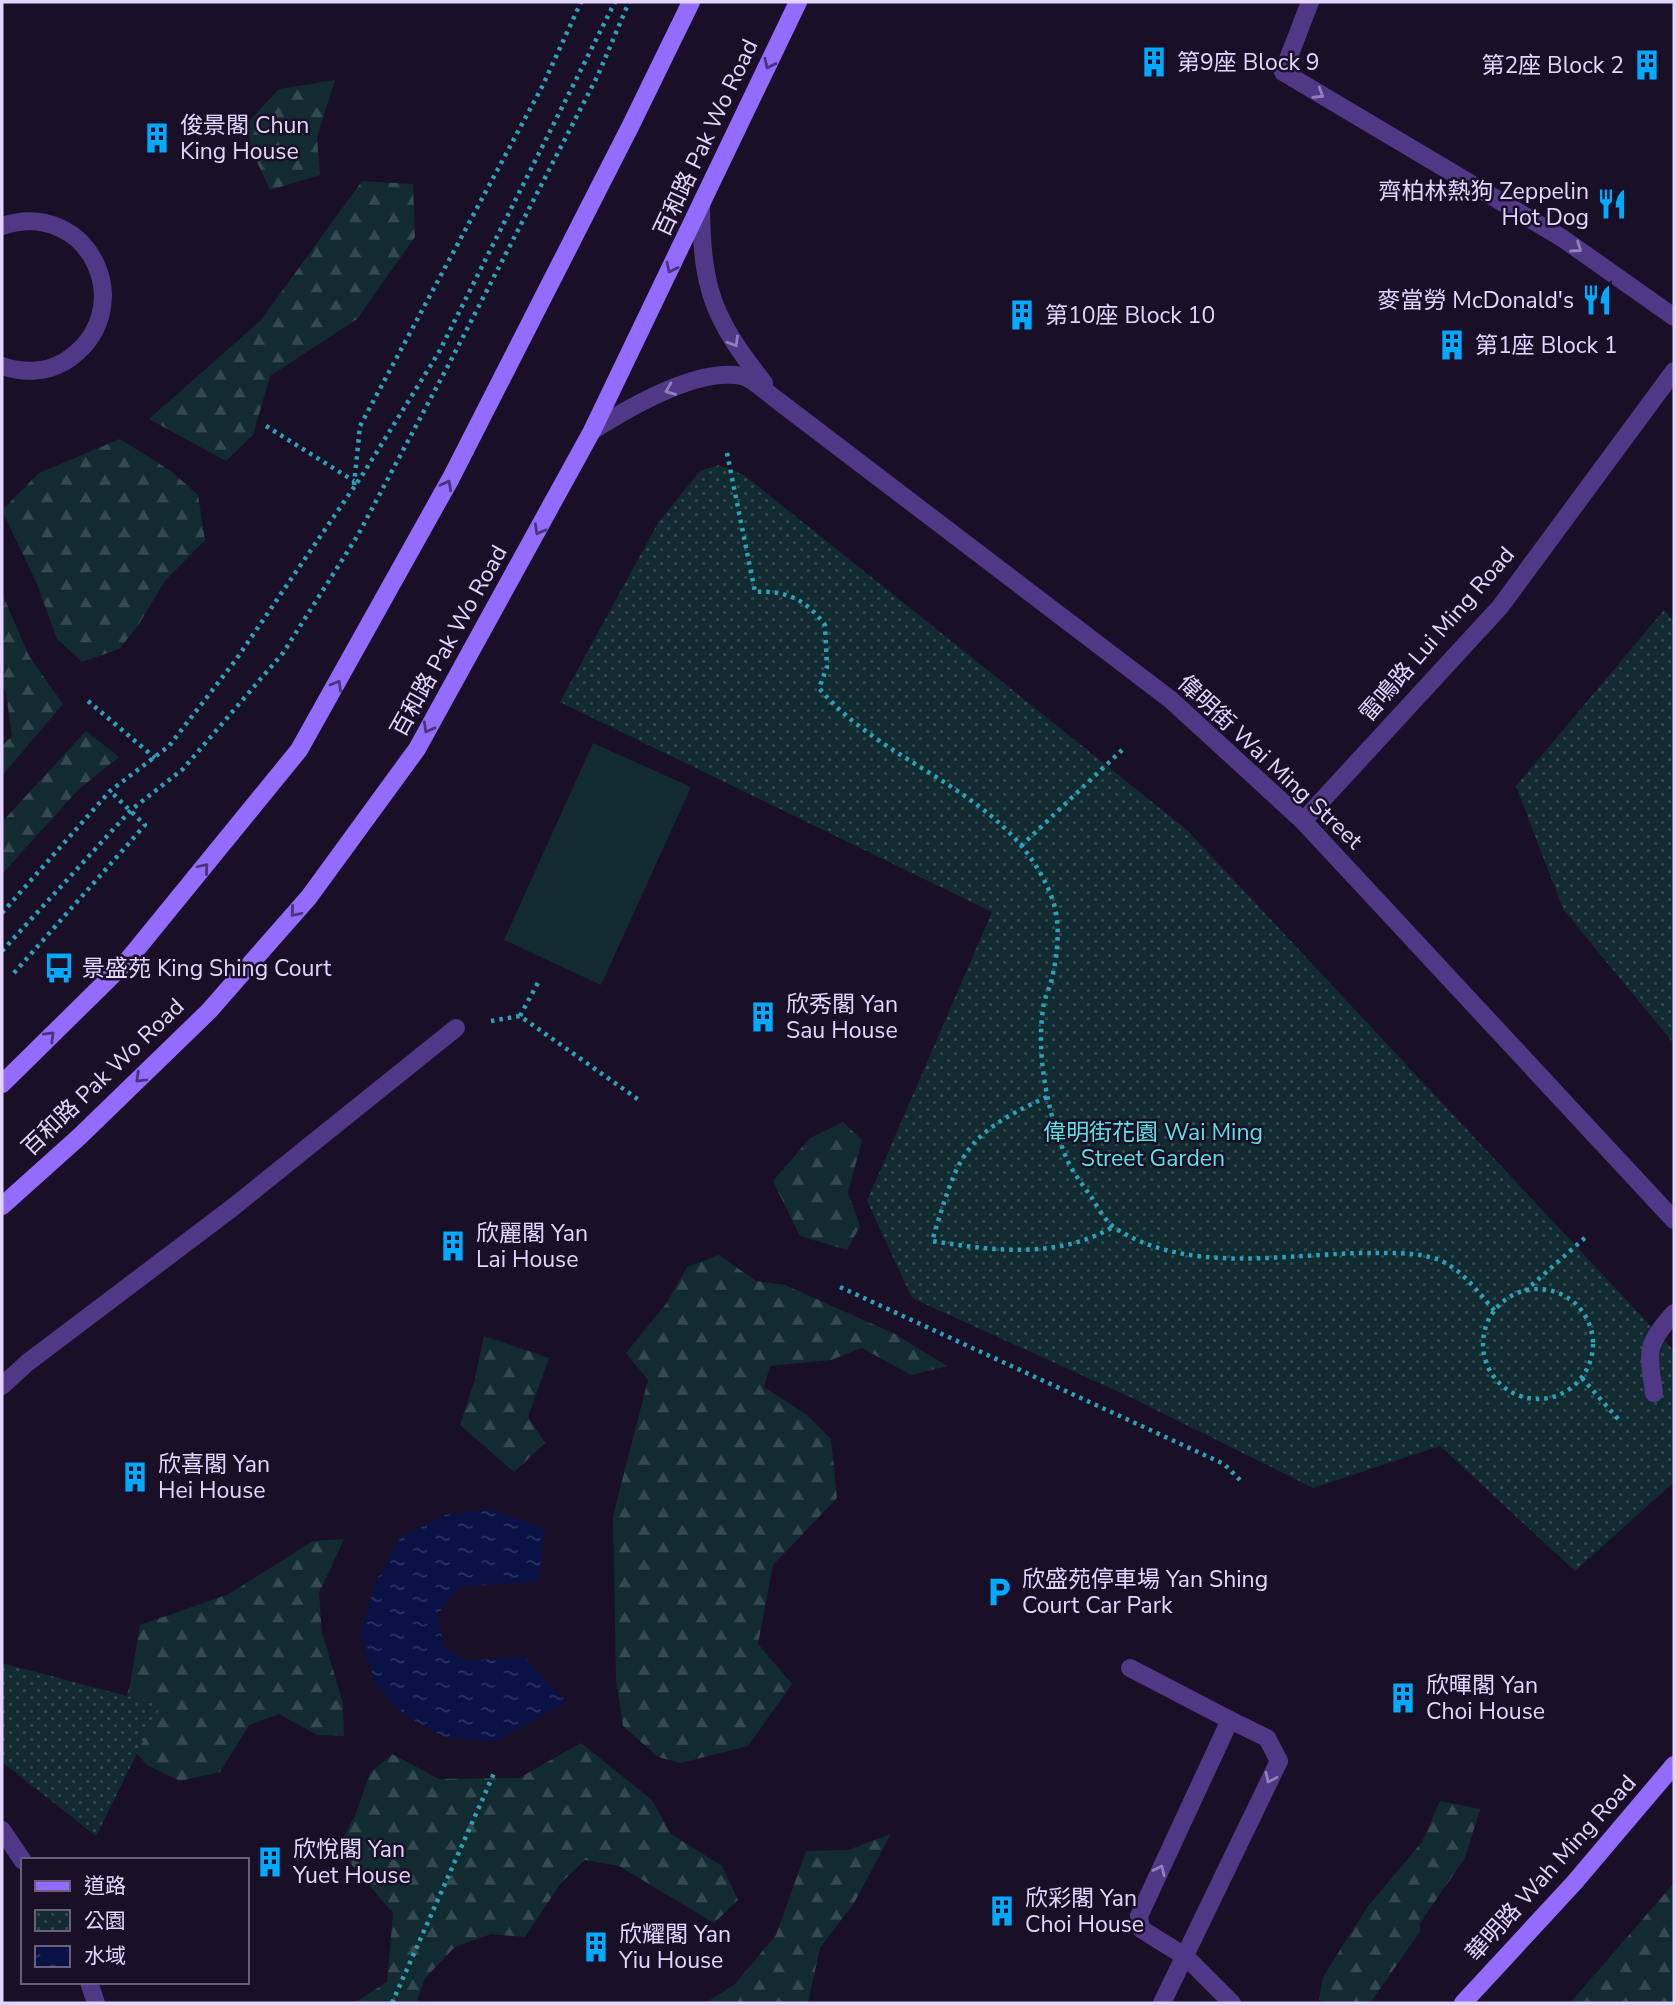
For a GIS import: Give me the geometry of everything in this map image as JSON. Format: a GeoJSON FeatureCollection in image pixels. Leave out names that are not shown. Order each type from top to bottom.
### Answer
{"type":"FeatureCollection","features":[{"type":"Feature","properties":{"kind":"main road"},"geometry":{"type":"LineString","coordinates":[[2,1084],[127,961],[299,750],[451,478],[691,2]]}},
{"type":"Feature","properties":{"kind":"main road","name":"百和路 Pak Wo Road"},"geometry":{"type":"LineString","coordinates":[[2,1206],[79,1137],[209,1011],[309,897],[417,749],[592,431],[797,2]]}},
{"type":"Feature","properties":{"kind":"main road","name":"華明路 Wah Ming Road"},"geometry":{"type":"LineString","coordinates":[[1463,2003],[1574,1883],[1674,1765]]}},
{"type":"Feature","properties":{"kind":"street"},"geometry":{"type":"LineString","coordinates":[[1310,2],[1283,72],[1562,238],[1674,317]]}},
{"type":"Feature","properties":{"kind":"street","name":"偉明街 Wai Ming Street"},"geometry":{"type":"LineString","coordinates":[[701,207],[701,259],[717,313],[732,341],[777,400]]}},
{"type":"Feature","properties":{"kind":"street"},"geometry":{"type":"LineString","coordinates":[[2,226],[39,220],[61,228],[81,241],[94,260],[102,282],[103,308],[94,332],[78,353],[55,367],[30,372],[2,366]]}},
{"type":"Feature","properties":{"kind":"street","name":"雷鳴路 Lui Ming Road"},"geometry":{"type":"LineString","coordinates":[[1303,821],[1500,607],[1674,370]]}},
{"type":"Feature","properties":{"kind":"street","name":"偉明街 Wai Ming Street"},"geometry":{"type":"LineString","coordinates":[[592,431],[637,404],[683,385],[722,374],[744,376],[777,400],[1171,700],[1303,821],[1674,1220]]}},
{"type":"Feature","properties":{"kind":"street"},"geometry":{"type":"LineString","coordinates":[[2,1386],[27,1363],[232,1208],[456,1028]]}},
{"type":"Feature","properties":{"kind":"street"},"geometry":{"type":"LineString","coordinates":[[1654,1393],[1649,1349],[1653,1337],[1674,1313]]}},
{"type":"Feature","properties":{"kind":"street"},"geometry":{"type":"LineString","coordinates":[[1130,1668],[1267,1738],[1279,1761],[1162,2003]]}},
{"type":"Feature","properties":{"kind":"street"},"geometry":{"type":"LineString","coordinates":[[1230,1720],[1139,1916],[1142,1929],[1186,1957],[1232,2003]]}},
{"type":"Feature","properties":{"kind":"street"},"geometry":{"type":"LineString","coordinates":[[2,1830],[21,1858]]}},
{"type":"Feature","properties":{"kind":"street"},"geometry":{"type":"LineString","coordinates":[[90,1984],[96,2003]]}},
{"type":"Feature","properties":{"kind":"path"},"geometry":{"type":"LineString","coordinates":[[355,485],[360,426],[543,85],[581,2]]}},
{"type":"Feature","properties":{"kind":"path"},"geometry":{"type":"LineString","coordinates":[[2,913],[110,792],[169,746],[235,661],[355,485],[439,352],[615,2]]}},
{"type":"Feature","properties":{"kind":"path"},"geometry":{"type":"LineString","coordinates":[[2,951],[131,810],[183,769],[283,653],[358,535],[598,75],[629,2]]}},
{"type":"Feature","properties":{"kind":"path"},"geometry":{"type":"LineString","coordinates":[[266,426],[355,485]]}},
{"type":"Feature","properties":{"kind":"path"},"geometry":{"type":"LineString","coordinates":[[727,453],[755,592],[774,591],[800,598],[825,625],[828,667],[819,688],[839,713],[870,737],[922,765],[993,814],[1021,847],[1052,898],[1059,928],[1053,977],[1043,1008],[1042,1052],[1048,1097],[1066,1159],[1114,1227],[1159,1248],[1202,1257],[1400,1253],[1430,1258],[1451,1266],[1495,1311]]}},
{"type":"Feature","properties":{"kind":"path"},"geometry":{"type":"LineString","coordinates":[[88,701],[155,758]]}},
{"type":"Feature","properties":{"kind":"path"},"geometry":{"type":"LineString","coordinates":[[1021,847],[1122,750]]}},
{"type":"Feature","properties":{"kind":"path"},"geometry":{"type":"LineString","coordinates":[[14,973],[145,825],[110,792]]}},
{"type":"Feature","properties":{"kind":"path"},"geometry":{"type":"LineString","coordinates":[[520,1016],[540,979]]}},
{"type":"Feature","properties":{"kind":"path"},"geometry":{"type":"LineString","coordinates":[[456,1028],[520,1016],[639,1100]]}},
{"type":"Feature","properties":{"kind":"path"},"geometry":{"type":"LineString","coordinates":[[1048,1097],[1013,1112],[980,1134],[954,1168],[932,1241],[977,1248],[1038,1251],[1088,1242],[1114,1227]]}},
{"type":"Feature","properties":{"kind":"path"},"geometry":{"type":"LineString","coordinates":[[1525,1291],[1553,1291],[1569,1299],[1582,1311],[1590,1327],[1593,1345],[1590,1362],[1581,1378],[1568,1390],[1552,1397],[1535,1399],[1518,1396],[1502,1386],[1490,1372],[1484,1354],[1484,1335],[1495,1311],[1502,1303],[1525,1291],[1587,1236]]}},
{"type":"Feature","properties":{"kind":"path"},"geometry":{"type":"LineString","coordinates":[[841,1287],[1224,1464],[1240,1479]]}},
{"type":"Feature","properties":{"kind":"path"},"geometry":{"type":"LineString","coordinates":[[1581,1378],[1619,1420]]}},
{"type":"Feature","properties":{"kind":"path"},"geometry":{"type":"LineString","coordinates":[[391,2003],[495,1771]]}},
{"type":"Feature","properties":{"kind":"green space"},"geometry":{"type":"Polygon","coordinates":[[[335,80],[317,137],[320,175],[270,190],[250,147],[249,121],[279,89],[335,80]]]}},
{"type":"Feature","properties":{"kind":"green space"},"geometry":{"type":"Polygon","coordinates":[[[362,181],[413,184],[415,237],[357,319],[270,376],[253,435],[226,461],[149,419],[261,320],[362,181]]]}},
{"type":"Feature","properties":{"kind":"green space"},"geometry":{"type":"Polygon","coordinates":[[[120,439],[171,471],[198,495],[205,540],[165,581],[137,627],[119,649],[82,662],[57,639],[37,584],[2,510],[39,473],[120,439]]]}},
{"type":"Feature","properties":{"kind":"green space","name":"偉明街花園 Wai Ming Street Garden"},"geometry":{"type":"Polygon","coordinates":[[[719,465],[744,475],[1187,830],[1674,1351],[1674,1482],[1575,1571],[1440,1446],[1313,1488],[1130,1397],[912,1298],[867,1201],[992,912],[560,702],[658,523],[700,471],[719,465]]]}},
{"type":"Feature","properties":{"kind":"green space"},"geometry":{"type":"Polygon","coordinates":[[[2,593],[29,656],[63,704],[2,776],[2,746],[12,736],[6,693],[2,685],[2,593]]]}},
{"type":"Feature","properties":{"kind":"green space"},"geometry":{"type":"Polygon","coordinates":[[[1664,610],[1674,621],[1674,1044],[1563,909],[1516,786],[1664,610]]]}},
{"type":"Feature","properties":{"kind":"green space"},"geometry":{"type":"Polygon","coordinates":[[[86,731],[119,757],[79,789],[2,874],[2,822],[86,731]]]}},
{"type":"Feature","properties":{"kind":"green space"},"geometry":{"type":"Polygon","coordinates":[[[593,743],[691,787],[601,985],[504,940],[593,743]]]}},
{"type":"Feature","properties":{"kind":"green space"},"geometry":{"type":"Polygon","coordinates":[[[843,1122],[862,1140],[848,1193],[860,1226],[847,1250],[800,1236],[773,1181],[810,1138],[843,1122]]]}},
{"type":"Feature","properties":{"kind":"green space"},"geometry":{"type":"Polygon","coordinates":[[[719,1255],[756,1281],[785,1285],[895,1334],[947,1366],[911,1375],[862,1348],[831,1360],[770,1366],[764,1387],[807,1415],[831,1439],[837,1498],[773,1565],[758,1644],[792,1684],[748,1746],[681,1763],[658,1757],[623,1726],[616,1680],[613,1516],[648,1380],[626,1353],[666,1304],[687,1267],[719,1255]]]}},
{"type":"Feature","properties":{"kind":"green space"},"geometry":{"type":"Polygon","coordinates":[[[484,1336],[549,1358],[528,1417],[545,1443],[514,1472],[460,1425],[475,1379],[484,1336]]]}},
{"type":"Feature","properties":{"kind":"green space"},"geometry":{"type":"Polygon","coordinates":[[[344,1539],[319,1593],[322,1633],[343,1703],[344,1736],[317,1735],[279,1714],[249,1725],[220,1772],[180,1781],[147,1765],[117,1732],[130,1684],[140,1625],[229,1594],[313,1541],[344,1539]]]}},
{"type":"Feature","properties":{"kind":"green space"},"geometry":{"type":"Polygon","coordinates":[[[2,1663],[161,1705],[96,1836],[2,1762],[2,1663]]]}},
{"type":"Feature","properties":{"kind":"green space"},"geometry":{"type":"Polygon","coordinates":[[[581,1743],[652,1800],[671,1834],[722,1866],[738,1900],[714,1923],[619,1866],[585,1860],[561,1883],[525,1937],[491,1934],[455,1947],[425,1978],[416,2003],[354,2003],[387,1982],[393,1913],[338,1849],[356,1813],[370,1773],[392,1754],[439,1779],[519,1778],[581,1743]]]}},
{"type":"Feature","properties":{"kind":"green space"},"geometry":{"type":"Polygon","coordinates":[[[1440,1801],[1480,1809],[1465,1858],[1420,1923],[1420,1932],[1370,2003],[1327,2003],[1319,2000],[1323,1977],[1368,1906],[1422,1842],[1440,1801]]]}},
{"type":"Feature","properties":{"kind":"green space"},"geometry":{"type":"Polygon","coordinates":[[[891,1834],[854,1903],[820,1948],[808,2003],[705,2003],[734,1985],[776,1935],[806,1851],[848,1850],[891,1834]]]}},
{"type":"Feature","properties":{"kind":"green space"},"geometry":{"type":"Polygon","coordinates":[[[1674,1883],[1674,2003],[1570,2003],[1674,1883]]]}},
{"type":"Feature","properties":{"kind":"water"},"geometry":{"type":"Polygon","coordinates":[[[490,1509],[545,1529],[538,1581],[459,1587],[437,1615],[444,1648],[468,1661],[523,1656],[567,1702],[495,1742],[441,1736],[404,1714],[375,1683],[360,1635],[376,1581],[401,1537],[445,1515],[490,1509]]]}},
{"type":"Feature","properties":{"kind":"place","name":"第9座 Block 9"},"geometry":{"type":"Point","coordinates":[1154,62]}},
{"type":"Feature","properties":{"kind":"place","name":"第2座 Block 2"},"geometry":{"type":"Point","coordinates":[1647,65]}},
{"type":"Feature","properties":{"kind":"place","name":"俊景閣 Chun King House"},"geometry":{"type":"Point","coordinates":[157,138]}},
{"type":"Feature","properties":{"kind":"place","name":"齊柏林熱狗 Zeppelin Hot Dog"},"geometry":{"type":"Point","coordinates":[1612,204]}},
{"type":"Feature","properties":{"kind":"place","name":"麥當勞 McDonald's"},"geometry":{"type":"Point","coordinates":[1597,300]}},
{"type":"Feature","properties":{"kind":"place","name":"第10座 Block 10"},"geometry":{"type":"Point","coordinates":[1022,315]}},
{"type":"Feature","properties":{"kind":"place","name":"第1座 Block 1"},"geometry":{"type":"Point","coordinates":[1452,345]}},
{"type":"Feature","properties":{"kind":"place","name":"景盛苑 King Shing Court"},"geometry":{"type":"Point","coordinates":[59,968]}},
{"type":"Feature","properties":{"kind":"place","name":"欣秀閣 Yan Sau House"},"geometry":{"type":"Point","coordinates":[763,1017]}},
{"type":"Feature","properties":{"kind":"place","name":"欣麗閣 Yan Lai House"},"geometry":{"type":"Point","coordinates":[453,1246]}},
{"type":"Feature","properties":{"kind":"place","name":"欣喜閣 Yan Hei House"},"geometry":{"type":"Point","coordinates":[135,1477]}},
{"type":"Feature","properties":{"kind":"place","name":"欣盛苑停車場 Yan Shing Court Car Park"},"geometry":{"type":"Point","coordinates":[999,1592]}},
{"type":"Feature","properties":{"kind":"place","name":"欣暉閣 Yan Choi House"},"geometry":{"type":"Point","coordinates":[1403,1698]}},
{"type":"Feature","properties":{"kind":"place","name":"欣悅閣 Yan Yuet House"},"geometry":{"type":"Point","coordinates":[270,1862]}},
{"type":"Feature","properties":{"kind":"place","name":"欣彩閣 Yan Choi House"},"geometry":{"type":"Point","coordinates":[1002,1911]}},
{"type":"Feature","properties":{"kind":"place","name":"欣耀閣 Yan Yiu House"},"geometry":{"type":"Point","coordinates":[596,1947]}}]}
